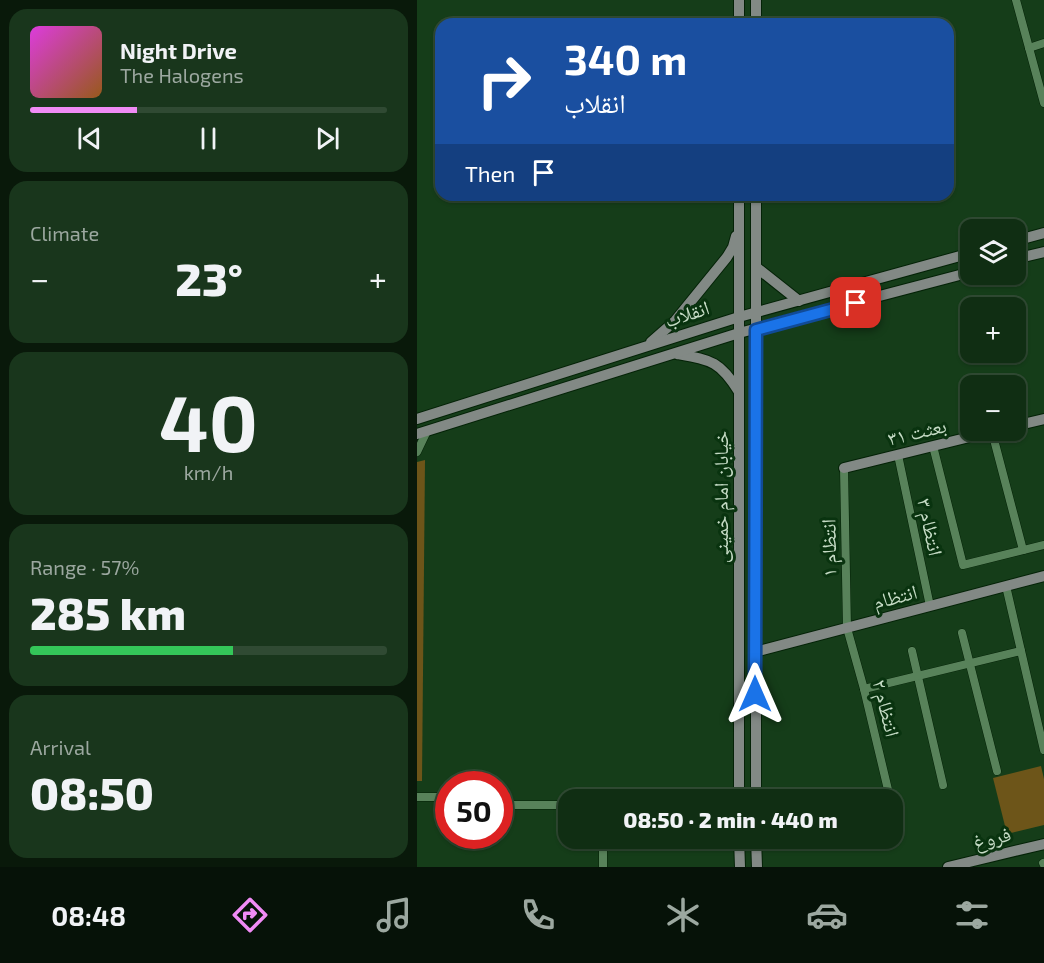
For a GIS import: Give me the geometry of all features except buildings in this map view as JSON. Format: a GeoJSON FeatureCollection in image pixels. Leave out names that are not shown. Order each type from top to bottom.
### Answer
{"type":"FeatureCollection","features":[{"type":"Feature","properties":{"kind":"main road"},"geometry":{"type":"LineString","coordinates":[[739,0],[739,18]]}},
{"type":"Feature","properties":{"kind":"main road"},"geometry":{"type":"LineString","coordinates":[[756,0],[756,18]]}},
{"type":"Feature","properties":{"kind":"main road","name":"خیابان امام خمینی"},"geometry":{"type":"LineString","coordinates":[[739,201],[739,789]]}},
{"type":"Feature","properties":{"kind":"main road","name":"خیابان امام خمینی"},"geometry":{"type":"LineString","coordinates":[[756,201],[756,789]]}},
{"type":"Feature","properties":{"kind":"main road"},"geometry":{"type":"LineString","coordinates":[[645,347],[675,321],[727,257],[733,247],[739,224]]}},
{"type":"Feature","properties":{"kind":"main road"},"geometry":{"type":"LineString","coordinates":[[1026,238],[1044,233]]}},
{"type":"Feature","properties":{"kind":"main road"},"geometry":{"type":"LineString","coordinates":[[1026,257],[1044,252]]}},
{"type":"Feature","properties":{"kind":"main road","name":"انقلاب"},"geometry":{"type":"LineString","coordinates":[[417,419],[739,317],[960,257]]}},
{"type":"Feature","properties":{"kind":"main road"},"geometry":{"type":"LineString","coordinates":[[756,267],[799,301]]}},
{"type":"Feature","properties":{"kind":"main road","name":"انقلاب"},"geometry":{"type":"LineString","coordinates":[[422,433],[739,333],[960,275]]}},
{"type":"Feature","properties":{"kind":"main road"},"geometry":{"type":"LineString","coordinates":[[783,305],[787,322]]}},
{"type":"Feature","properties":{"kind":"main road"},"geometry":{"type":"LineString","coordinates":[[673,354],[702,358],[717,364],[728,375],[739,393]]}},
{"type":"Feature","properties":{"kind":"main road"},"geometry":{"type":"LineString","coordinates":[[1026,423],[1044,419]]}},
{"type":"Feature","properties":{"kind":"main road","name":"بعثت ۳۱"},"geometry":{"type":"LineString","coordinates":[[844,468],[960,439]]}},
{"type":"Feature","properties":{"kind":"main road","name":"انتظام"},"geometry":{"type":"LineString","coordinates":[[755,652],[1044,576]]}},
{"type":"Feature","properties":{"kind":"main road","name":"فروغ"},"geometry":{"type":"LineString","coordinates":[[948,867],[1044,844]]}},
{"type":"Feature","properties":{"kind":"main road"},"geometry":{"type":"LineString","coordinates":[[739,849],[740,867]]}},
{"type":"Feature","properties":{"kind":"main road"},"geometry":{"type":"LineString","coordinates":[[756,849],[756,867]]}},
{"type":"Feature","properties":{"kind":"street"},"geometry":{"type":"LineString","coordinates":[[1016,0],[1044,103]]}},
{"type":"Feature","properties":{"kind":"street"},"geometry":{"type":"LineString","coordinates":[[1029,48],[1044,43]]}},
{"type":"Feature","properties":{"kind":"street"},"geometry":{"type":"LineString","coordinates":[[417,452],[422,433]]}},
{"type":"Feature","properties":{"kind":"street"},"geometry":{"type":"LineString","coordinates":[[997,441],[1023,550]]}},
{"type":"Feature","properties":{"kind":"street"},"geometry":{"type":"LineString","coordinates":[[933,446],[963,565],[1044,545]]}},
{"type":"Feature","properties":{"kind":"street","name":"انتظام ۳"},"geometry":{"type":"LineString","coordinates":[[898,455],[930,606]]}},
{"type":"Feature","properties":{"kind":"street","name":"انتظام ۱"},"geometry":{"type":"LineString","coordinates":[[844,468],[847,628]]}},
{"type":"Feature","properties":{"kind":"street"},"geometry":{"type":"LineString","coordinates":[[1006,586],[1044,750]]}},
{"type":"Feature","properties":{"kind":"street","name":"انتظام ۲"},"geometry":{"type":"LineString","coordinates":[[847,628],[888,789]]}},
{"type":"Feature","properties":{"kind":"street"},"geometry":{"type":"LineString","coordinates":[[962,633],[997,771]]}},
{"type":"Feature","properties":{"kind":"street"},"geometry":{"type":"LineString","coordinates":[[912,651],[943,785]]}},
{"type":"Feature","properties":{"kind":"street"},"geometry":{"type":"LineString","coordinates":[[864,689],[1021,651]]}},
{"type":"Feature","properties":{"kind":"street"},"geometry":{"type":"LineString","coordinates":[[417,797],[435,797]]}},
{"type":"Feature","properties":{"kind":"street"},"geometry":{"type":"LineString","coordinates":[[513,805],[558,805]]}},
{"type":"Feature","properties":{"kind":"street"},"geometry":{"type":"LineString","coordinates":[[603,849],[603,867]]}},
{"type":"Feature","properties":{"kind":"shaded area"},"geometry":{"type":"Polygon","coordinates":[[[425,460],[422,781],[417,781],[417,462],[425,460]]]}},
{"type":"Feature","properties":{"kind":"shaded area"},"geometry":{"type":"Polygon","coordinates":[[[1041,766],[1044,779],[1044,825],[1007,834],[993,778],[1041,766]]]}},
{"type":"Feature","properties":{"kind":"route"},"geometry":{"type":"LineString","coordinates":[[755,694],[756,330],[856,303]]}}]}
